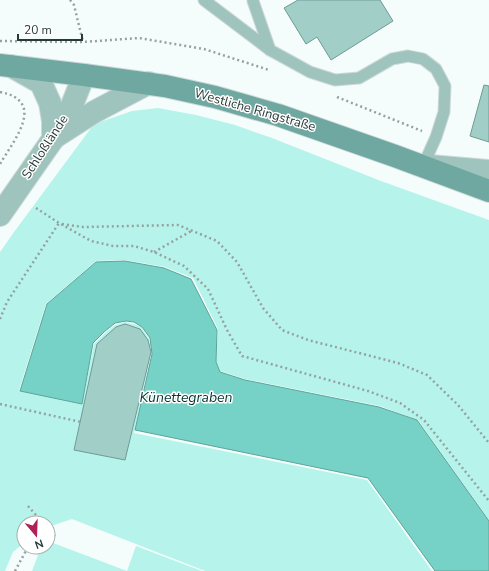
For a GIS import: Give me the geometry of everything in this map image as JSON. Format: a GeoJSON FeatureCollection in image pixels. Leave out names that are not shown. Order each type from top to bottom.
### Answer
{"type":"FeatureCollection","features":[{"type":"Feature","properties":{"kind":"main road","name":"Westliche Ringstraße"},"geometry":{"type":"LineString","coordinates":[[6,66],[157,85],[215,97],[278,115],[423,166],[489,177]]}},
{"type":"Feature","properties":{"kind":"street"},"geometry":{"type":"LineString","coordinates":[[6,66],[41,83],[50,103],[53,121],[53,139]]}},
{"type":"Feature","properties":{"kind":"street","name":"Schloßlände"},"geometry":{"type":"LineString","coordinates":[[0,216],[53,139],[72,105],[84,75]]}},
{"type":"Feature","properties":{"kind":"street"},"geometry":{"type":"LineString","coordinates":[[53,139],[94,112],[157,85]]}},
{"type":"Feature","properties":{"kind":"lane"},"geometry":{"type":"LineString","coordinates":[[204,0],[270,50],[310,72],[335,80],[359,78],[392,59],[408,56],[423,59],[436,69],[445,86],[444,112],[436,136],[423,166]]}},
{"type":"Feature","properties":{"kind":"lane"},"geometry":{"type":"LineString","coordinates":[[253,1],[270,50]]}},
{"type":"Feature","properties":{"kind":"path"},"geometry":{"type":"LineString","coordinates":[[70,0],[74,5],[83,42]]}},
{"type":"Feature","properties":{"kind":"path"},"geometry":{"type":"LineString","coordinates":[[74,5],[77,0]]}},
{"type":"Feature","properties":{"kind":"path"},"geometry":{"type":"LineString","coordinates":[[0,41],[83,42],[139,38],[204,49],[276,72]]}},
{"type":"Feature","properties":{"kind":"path"},"geometry":{"type":"LineString","coordinates":[[0,164],[25,120],[24,108],[17,98],[1,92]]}},
{"type":"Feature","properties":{"kind":"path"},"geometry":{"type":"LineString","coordinates":[[334,96],[436,136]]}},
{"type":"Feature","properties":{"kind":"path"},"geometry":{"type":"LineString","coordinates":[[36,208],[91,241],[113,246],[134,246],[154,252],[184,266],[208,289],[227,330],[242,356],[368,390],[400,403],[424,420],[489,501]]}},
{"type":"Feature","properties":{"kind":"path"},"geometry":{"type":"LineString","coordinates":[[59,223],[83,227],[178,225],[193,230],[216,241],[237,262],[263,308],[282,330],[308,340],[398,362],[426,375],[458,405],[489,443]]}},
{"type":"Feature","properties":{"kind":"path"},"geometry":{"type":"LineString","coordinates":[[0,319],[7,302],[59,223]]}},
{"type":"Feature","properties":{"kind":"path"},"geometry":{"type":"LineString","coordinates":[[154,252],[193,230]]}},
{"type":"Feature","properties":{"kind":"path"},"geometry":{"type":"LineString","coordinates":[[0,404],[81,422]]}},
{"type":"Feature","properties":{"kind":"path"},"geometry":{"type":"LineString","coordinates":[[28,506],[36,515]]}},
{"type":"Feature","properties":{"kind":"path"},"geometry":{"type":"LineString","coordinates":[[15,571],[24,555]]}},
{"type":"Feature","properties":{"kind":"shaded area"},"geometry":{"type":"Polygon","coordinates":[[[158,108],[196,115],[235,125],[381,181],[489,220],[489,520],[418,420],[380,406],[245,379],[220,371],[216,362],[218,329],[193,278],[165,267],[125,260],[96,261],[46,304],[19,390],[82,404],[94,344],[115,325],[125,322],[141,327],[149,339],[151,353],[134,433],[367,480],[432,571],[205,571],[72,519],[56,524],[56,515],[16,515],[16,550],[13,552],[5,571],[0,571],[0,252],[94,124],[132,111],[158,108]]]}},
{"type":"Feature","properties":{"kind":"shaded area"},"geometry":{"type":"Polygon","coordinates":[[[56,544],[127,571],[32,571],[38,555],[56,555],[56,544]]]}},
{"type":"Feature","properties":{"kind":"shaded area"},"geometry":{"type":"Polygon","coordinates":[[[136,546],[202,571],[127,571],[136,546]]]}},
{"type":"Feature","properties":{"kind":"water","name":"Künettegraben"},"geometry":{"type":"Polygon","coordinates":[[[125,261],[164,268],[191,279],[217,330],[216,362],[220,372],[245,380],[379,407],[417,420],[489,521],[489,571],[435,571],[368,478],[135,430],[152,354],[150,338],[142,327],[134,322],[126,321],[115,323],[93,343],[82,404],[20,391],[47,304],[96,262],[125,261]]]}},
{"type":"Feature","properties":{"kind":"building"},"geometry":{"type":"Polygon","coordinates":[[[298,0],[380,0],[393,21],[331,60],[317,37],[306,44],[284,8],[298,0]]]}},
{"type":"Feature","properties":{"kind":"building"},"geometry":{"type":"Polygon","coordinates":[[[484,85],[489,86],[489,142],[470,136],[484,85]]]}},
{"type":"Feature","properties":{"kind":"building"},"geometry":{"type":"Polygon","coordinates":[[[125,324],[140,329],[148,340],[151,352],[125,460],[74,450],[97,344],[116,327],[125,324]]]}}]}
